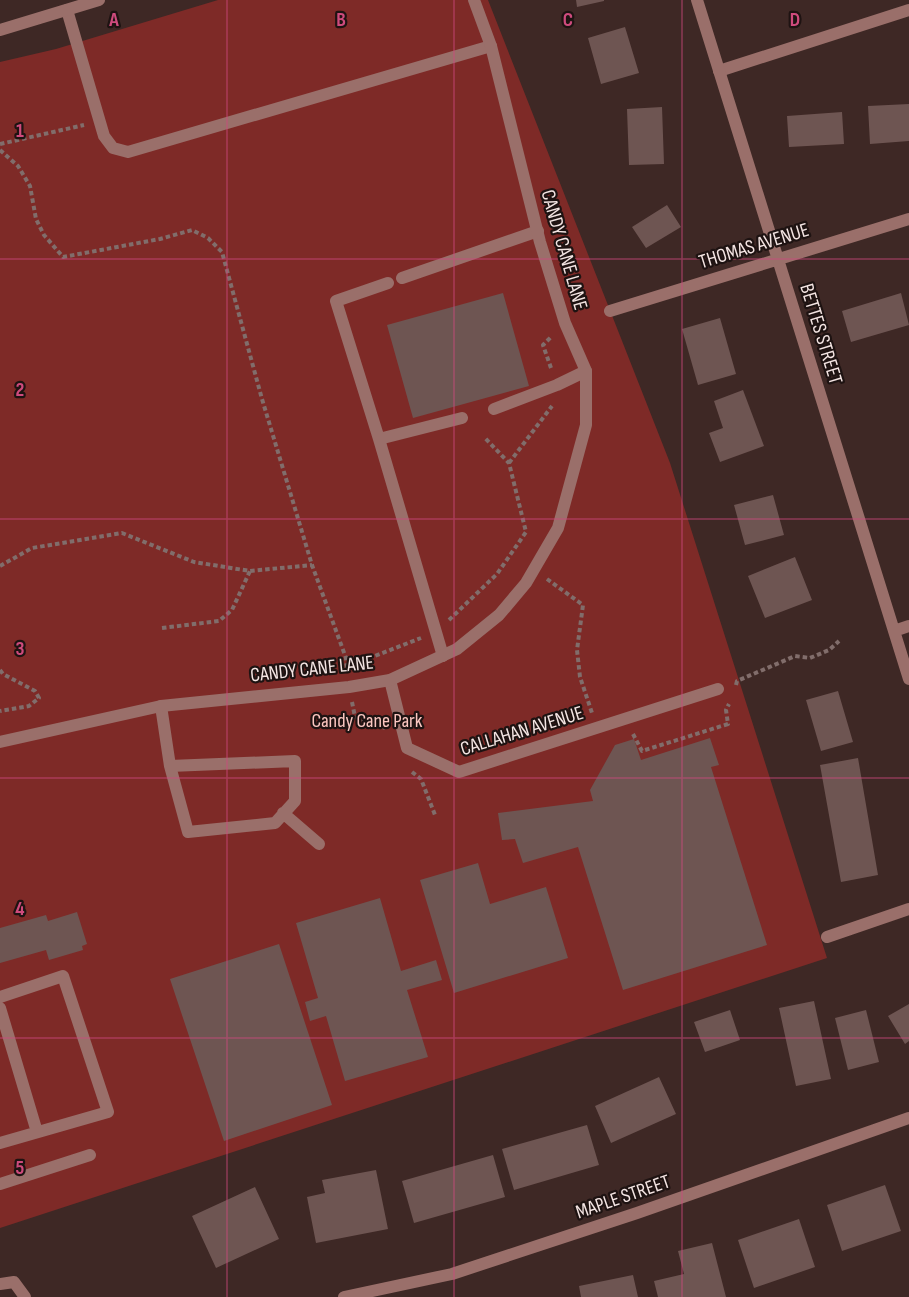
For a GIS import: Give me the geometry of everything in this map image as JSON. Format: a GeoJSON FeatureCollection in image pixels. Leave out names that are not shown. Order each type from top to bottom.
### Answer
{"type":"FeatureCollection","features":[{"type":"Feature","properties":{"kind":"street"},"geometry":{"type":"LineString","coordinates":[[0,30],[99,0]]}},
{"type":"Feature","properties":{"kind":"street","name":"CANDY CANE LANE"},"geometry":{"type":"LineString","coordinates":[[0,742],[161,706],[349,687],[390,680],[458,649],[499,615],[526,583],[558,528],[586,425],[586,371],[565,324],[538,231],[491,46],[474,0]]}},
{"type":"Feature","properties":{"kind":"street","name":"BETTES STREET"},"geometry":{"type":"LineString","coordinates":[[697,0],[909,679]]}},
{"type":"Feature","properties":{"kind":"street"},"geometry":{"type":"LineString","coordinates":[[66,10],[104,136],[112,148],[128,152],[491,46]]}},
{"type":"Feature","properties":{"kind":"street"},"geometry":{"type":"LineString","coordinates":[[718,70],[909,10]]}},
{"type":"Feature","properties":{"kind":"street","name":"THOMAS AVENUE"},"geometry":{"type":"LineString","coordinates":[[610,310],[909,219]]}},
{"type":"Feature","properties":{"kind":"street"},"geometry":{"type":"LineString","coordinates":[[402,278],[538,231]]}},
{"type":"Feature","properties":{"kind":"street"},"geometry":{"type":"LineString","coordinates":[[388,283],[336,301],[443,656]]}},
{"type":"Feature","properties":{"kind":"street"},"geometry":{"type":"LineString","coordinates":[[494,409],[557,385],[586,371]]}},
{"type":"Feature","properties":{"kind":"street"},"geometry":{"type":"LineString","coordinates":[[379,439],[462,418]]}},
{"type":"Feature","properties":{"kind":"street"},"geometry":{"type":"LineString","coordinates":[[894,631],[909,626]]}},
{"type":"Feature","properties":{"kind":"street","name":"CALLAHAN AVENUE"},"geometry":{"type":"LineString","coordinates":[[390,680],[407,748],[459,772],[718,689]]}},
{"type":"Feature","properties":{"kind":"street"},"geometry":{"type":"LineString","coordinates":[[161,706],[170,766],[188,832],[275,823],[295,801],[294,761],[170,766]]}},
{"type":"Feature","properties":{"kind":"street"},"geometry":{"type":"LineString","coordinates":[[283,813],[318,844]]}},
{"type":"Feature","properties":{"kind":"street"},"geometry":{"type":"LineString","coordinates":[[827,937],[909,909]]}},
{"type":"Feature","properties":{"kind":"street"},"geometry":{"type":"LineString","coordinates":[[0,997],[63,976],[108,1113],[0,1143]]}},
{"type":"Feature","properties":{"kind":"street"},"geometry":{"type":"LineString","coordinates":[[0,1008],[38,1132]]}},
{"type":"Feature","properties":{"kind":"street","name":"MAPLE STREET"},"geometry":{"type":"LineString","coordinates":[[344,1297],[452,1274],[637,1213],[909,1118]]}},
{"type":"Feature","properties":{"kind":"street"},"geometry":{"type":"LineString","coordinates":[[0,1184],[90,1155]]}},
{"type":"Feature","properties":{"kind":"street"},"geometry":{"type":"LineString","coordinates":[[0,1284],[14,1282],[25,1297]]}},
{"type":"Feature","properties":{"kind":"path"},"geometry":{"type":"LineString","coordinates":[[0,144],[100,122]]}},
{"type":"Feature","properties":{"kind":"path"},"geometry":{"type":"LineString","coordinates":[[0,150],[18,166],[30,186],[36,219],[44,235],[63,257],[160,239],[192,230],[208,238],[222,252],[262,399],[312,565],[346,658],[349,687]]}},
{"type":"Feature","properties":{"kind":"path"},"geometry":{"type":"LineString","coordinates":[[346,658],[367,659],[435,632],[497,574],[526,532],[509,463],[484,437]]}},
{"type":"Feature","properties":{"kind":"path"},"geometry":{"type":"LineString","coordinates":[[0,566],[32,548],[122,533],[194,562],[250,571],[312,565]]}},
{"type":"Feature","properties":{"kind":"path"},"geometry":{"type":"LineString","coordinates":[[534,570],[583,605],[577,650],[580,677],[597,728]]}},
{"type":"Feature","properties":{"kind":"path"},"geometry":{"type":"LineString","coordinates":[[162,628],[219,621],[232,610],[250,571]]}},
{"type":"Feature","properties":{"kind":"path"},"geometry":{"type":"LineString","coordinates":[[734,691],[737,681],[795,656],[810,658],[829,650],[839,641]]}},
{"type":"Feature","properties":{"kind":"path"},"geometry":{"type":"LineString","coordinates":[[0,670],[35,691],[39,698],[29,706],[0,711]]}},
{"type":"Feature","properties":{"kind":"path"},"geometry":{"type":"LineString","coordinates":[[632,732],[642,751],[728,724],[726,710],[730,700]]}},
{"type":"Feature","properties":{"kind":"green space","name":"Candy Cane Park"},"geometry":{"type":"Polygon","coordinates":[[[218,0],[488,0],[670,463],[827,958],[0,1228],[0,62],[56,49],[218,0]]]}},
{"type":"Feature","properties":{"kind":"building"},"geometry":{"type":"Polygon","coordinates":[[[576,0],[604,0],[604,1],[577,7],[576,0]]]}},
{"type":"Feature","properties":{"kind":"building"},"geometry":{"type":"Polygon","coordinates":[[[625,27],[639,73],[601,84],[588,38],[625,27]]]}},
{"type":"Feature","properties":{"kind":"building"},"geometry":{"type":"Polygon","coordinates":[[[909,104],[909,141],[870,144],[868,106],[909,104]]]}},
{"type":"Feature","properties":{"kind":"building"},"geometry":{"type":"Polygon","coordinates":[[[662,107],[664,164],[629,165],[627,109],[662,107]]]}},
{"type":"Feature","properties":{"kind":"building"},"geometry":{"type":"Polygon","coordinates":[[[842,112],[844,144],[789,147],[787,116],[842,112]]]}},
{"type":"Feature","properties":{"kind":"building"},"geometry":{"type":"Polygon","coordinates":[[[667,205],[681,227],[646,248],[632,227],[667,205]]]}},
{"type":"Feature","properties":{"kind":"building"},"geometry":{"type":"Polygon","coordinates":[[[503,293],[529,386],[413,418],[387,325],[503,293]]]}},
{"type":"Feature","properties":{"kind":"building"},"geometry":{"type":"Polygon","coordinates":[[[901,293],[909,325],[851,342],[842,311],[901,293]]]}},
{"type":"Feature","properties":{"kind":"building"},"geometry":{"type":"Polygon","coordinates":[[[720,318],[736,374],[698,385],[682,329],[720,318]]]}},
{"type":"Feature","properties":{"kind":"building"},"geometry":{"type":"Polygon","coordinates":[[[743,390],[764,446],[720,462],[709,433],[723,428],[714,401],[743,390]]]}},
{"type":"Feature","properties":{"kind":"building"},"geometry":{"type":"Polygon","coordinates":[[[773,495],[784,535],[745,545],[734,505],[773,495]]]}},
{"type":"Feature","properties":{"kind":"building"},"geometry":{"type":"Polygon","coordinates":[[[795,557],[812,600],[765,618],[748,576],[795,557]]]}},
{"type":"Feature","properties":{"kind":"building"},"geometry":{"type":"Polygon","coordinates":[[[838,691],[853,742],[821,751],[806,700],[838,691]]]}},
{"type":"Feature","properties":{"kind":"building"},"geometry":{"type":"Polygon","coordinates":[[[710,738],[719,765],[711,767],[767,945],[623,990],[578,847],[523,863],[515,839],[502,840],[498,813],[593,801],[590,790],[615,745],[634,739],[641,760],[710,738]]]}},
{"type":"Feature","properties":{"kind":"building"},"geometry":{"type":"Polygon","coordinates":[[[858,758],[878,875],[841,882],[820,765],[858,758]]]}},
{"type":"Feature","properties":{"kind":"building"},"geometry":{"type":"Polygon","coordinates":[[[478,863],[490,904],[546,887],[568,958],[454,993],[420,880],[478,863]]]}},
{"type":"Feature","properties":{"kind":"building"},"geometry":{"type":"Polygon","coordinates":[[[380,898],[401,971],[436,960],[442,980],[407,990],[428,1057],[345,1081],[326,1016],[310,1021],[305,1002],[318,998],[296,923],[380,898]]]}},
{"type":"Feature","properties":{"kind":"building"},"geometry":{"type":"Polygon","coordinates":[[[77,912],[87,944],[82,946],[83,950],[49,960],[46,950],[0,963],[0,928],[46,915],[48,921],[77,912]]]}},
{"type":"Feature","properties":{"kind":"building"},"geometry":{"type":"Polygon","coordinates":[[[279,944],[332,1105],[224,1141],[170,979],[279,944]]]}},
{"type":"Feature","properties":{"kind":"building"},"geometry":{"type":"Polygon","coordinates":[[[814,1001],[831,1079],[796,1086],[779,1008],[814,1001]]]}},
{"type":"Feature","properties":{"kind":"building"},"geometry":{"type":"Polygon","coordinates":[[[909,1004],[909,1041],[905,1044],[888,1016],[909,1004]]]}},
{"type":"Feature","properties":{"kind":"building"},"geometry":{"type":"Polygon","coordinates":[[[730,1010],[740,1040],[705,1052],[694,1022],[730,1010]]]}},
{"type":"Feature","properties":{"kind":"building"},"geometry":{"type":"Polygon","coordinates":[[[866,1010],[879,1062],[848,1070],[835,1018],[866,1010]]]}},
{"type":"Feature","properties":{"kind":"building"},"geometry":{"type":"Polygon","coordinates":[[[659,1077],[676,1114],[611,1143],[595,1106],[659,1077]]]}},
{"type":"Feature","properties":{"kind":"building"},"geometry":{"type":"Polygon","coordinates":[[[587,1125],[599,1165],[514,1190],[502,1149],[587,1125]]]}},
{"type":"Feature","properties":{"kind":"building"},"geometry":{"type":"Polygon","coordinates":[[[493,1155],[505,1197],[414,1223],[402,1181],[493,1155]]]}},
{"type":"Feature","properties":{"kind":"building"},"geometry":{"type":"Polygon","coordinates":[[[376,1170],[388,1229],[316,1243],[307,1197],[325,1193],[322,1180],[376,1170]]]}},
{"type":"Feature","properties":{"kind":"building"},"geometry":{"type":"Polygon","coordinates":[[[885,1185],[901,1231],[842,1251],[827,1205],[885,1185]]]}},
{"type":"Feature","properties":{"kind":"building"},"geometry":{"type":"Polygon","coordinates":[[[255,1187],[279,1239],[216,1268],[192,1216],[255,1187]]]}},
{"type":"Feature","properties":{"kind":"building"},"geometry":{"type":"Polygon","coordinates":[[[799,1219],[815,1267],[754,1288],[738,1240],[799,1219]]]}},
{"type":"Feature","properties":{"kind":"building"},"geometry":{"type":"Polygon","coordinates":[[[712,1243],[726,1297],[658,1297],[654,1281],[684,1274],[678,1251],[712,1243]]]}},
{"type":"Feature","properties":{"kind":"building"},"geometry":{"type":"Polygon","coordinates":[[[633,1275],[638,1297],[581,1297],[579,1286],[633,1275]]]}}]}
